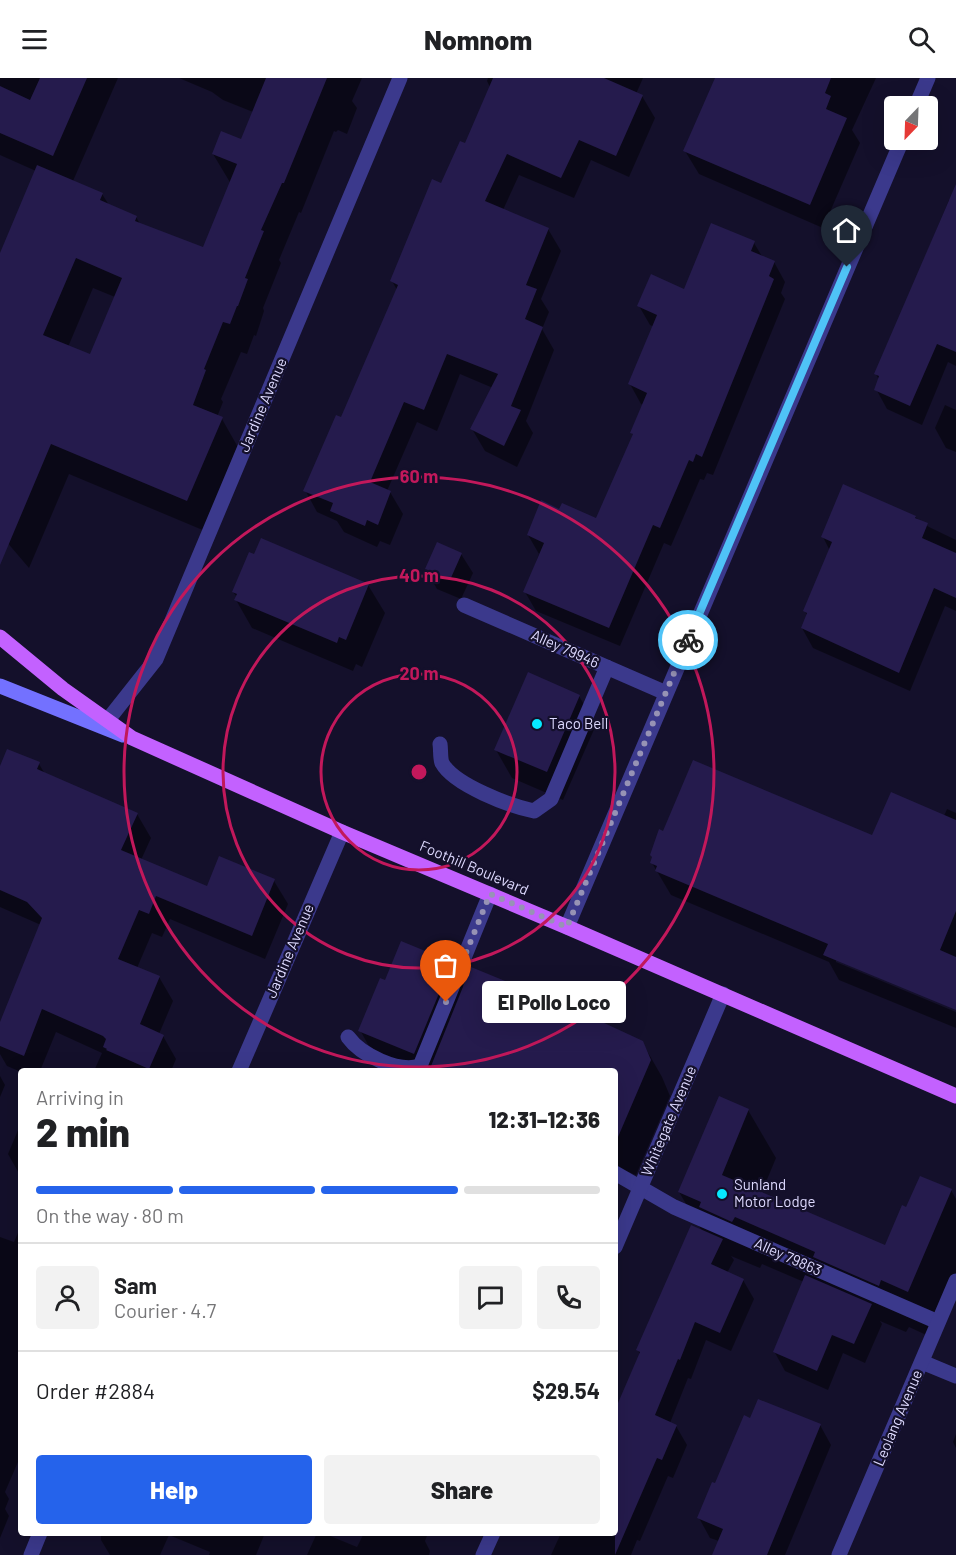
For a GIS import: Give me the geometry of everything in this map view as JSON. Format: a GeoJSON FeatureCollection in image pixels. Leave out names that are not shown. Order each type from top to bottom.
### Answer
{"type":"FeatureCollection","features":[{"type":"Feature","properties":{"kind":"main road","name":"Foothill Boulevard"},"geometry":{"type":"LineString","coordinates":[[0,637],[63,689],[132,738],[342,832],[956,1096]]}},
{"type":"Feature","properties":{"kind":"street","name":"Jardine Avenue"},"geometry":{"type":"LineString","coordinates":[[107,721],[156,659],[400,78]]}},
{"type":"Feature","properties":{"kind":"street"},"geometry":{"type":"LineString","coordinates":[[920,96],[928,78]]}},
{"type":"Feature","properties":{"kind":"street"},"geometry":{"type":"LineString","coordinates":[[567,927],[898,150]]}},
{"type":"Feature","properties":{"kind":"street","name":"Alley 79946"},"geometry":{"type":"LineString","coordinates":[[464,605],[666,693]]}},
{"type":"Feature","properties":{"kind":"street"},"geometry":{"type":"LineString","coordinates":[[440,744],[442,762],[453,776],[470,787],[524,809],[534,810],[551,799],[607,667]]}},
{"type":"Feature","properties":{"kind":"street"},"geometry":{"type":"LineString","coordinates":[[0,686],[132,738]]}},
{"type":"Feature","properties":{"kind":"street","name":"Jardine Avenue"},"geometry":{"type":"LineString","coordinates":[[240,1068],[342,832]]}},
{"type":"Feature","properties":{"kind":"street"},"geometry":{"type":"LineString","coordinates":[[419,1068],[490,894]]}},
{"type":"Feature","properties":{"kind":"street","name":"Whitegate Avenue"},"geometry":{"type":"LineString","coordinates":[[618,1240],[723,994]]}},
{"type":"Feature","properties":{"kind":"street"},"geometry":{"type":"LineString","coordinates":[[348,1037],[354,1046],[402,1068]]}},
{"type":"Feature","properties":{"kind":"street","name":"Alley 79863"},"geometry":{"type":"LineString","coordinates":[[618,1175],[674,1207],[938,1323]]}},
{"type":"Feature","properties":{"kind":"street","name":"Leolang Avenue"},"geometry":{"type":"LineString","coordinates":[[839,1555],[956,1281]]}},
{"type":"Feature","properties":{"kind":"street"},"geometry":{"type":"LineString","coordinates":[[922,1362],[956,1376]]}},
{"type":"Feature","properties":{"kind":"street"},"geometry":{"type":"LineString","coordinates":[[31,1555],[39,1536]]}},
{"type":"Feature","properties":{"kind":"street"},"geometry":{"type":"LineString","coordinates":[[483,1555],[492,1536]]}},
{"type":"Feature","properties":{"kind":"building"},"geometry":{"type":"Polygon","coordinates":[[[40,78],[87,78],[53,156],[0,133],[0,86],[30,100],[40,78]]]}},
{"type":"Feature","properties":{"kind":"building"},"geometry":{"type":"Polygon","coordinates":[[[266,78],[327,78],[284,183],[261,230],[264,231],[245,278],[248,279],[238,306],[230,324],[223,322],[204,369],[206,370],[193,405],[223,417],[187,501],[51,444],[0,565],[0,253],[37,165],[103,193],[100,200],[137,216],[135,221],[203,247],[237,164],[212,154],[221,131],[241,139],[266,78]],[[76,258],[43,335],[90,354],[122,278],[76,258]]]}},
{"type":"Feature","properties":{"kind":"building"},"geometry":{"type":"Polygon","coordinates":[[[493,78],[604,78],[643,95],[616,156],[579,140],[561,178],[507,154],[485,201],[549,228],[526,285],[537,289],[525,319],[543,327],[511,406],[521,410],[504,446],[470,429],[498,374],[447,354],[424,410],[404,402],[370,482],[391,491],[378,525],[367,520],[365,526],[330,511],[333,503],[303,491],[336,415],[341,417],[398,285],[390,281],[432,179],[441,183],[460,141],[465,143],[493,78]]]}},
{"type":"Feature","properties":{"kind":"building"},"geometry":{"type":"Polygon","coordinates":[[[715,78],[831,78],[825,93],[831,96],[826,109],[847,118],[810,205],[683,151],[715,78]]]}},
{"type":"Feature","properties":{"kind":"building"},"geometry":{"type":"Polygon","coordinates":[[[956,184],[956,352],[937,344],[910,406],[874,390],[879,376],[874,374],[956,184]]]}},
{"type":"Feature","properties":{"kind":"building"},"geometry":{"type":"Polygon","coordinates":[[[711,223],[755,241],[751,251],[775,261],[769,276],[774,279],[702,457],[696,454],[693,462],[689,460],[660,528],[653,525],[609,628],[523,592],[544,543],[527,535],[541,500],[559,509],[562,503],[596,518],[633,434],[630,433],[647,393],[628,384],[657,315],[637,306],[651,274],[684,289],[711,223]]]}},
{"type":"Feature","properties":{"kind":"building"},"geometry":{"type":"Polygon","coordinates":[[[843,484],[928,523],[922,538],[956,553],[956,598],[934,588],[899,673],[801,628],[807,613],[803,611],[832,542],[821,537],[843,484]]]}},
{"type":"Feature","properties":{"kind":"building"},"geometry":{"type":"Polygon","coordinates":[[[261,538],[369,584],[346,640],[339,637],[337,643],[234,600],[237,594],[232,592],[249,552],[254,554],[261,538]]]}},
{"type":"Feature","properties":{"kind":"building"},"geometry":{"type":"Polygon","coordinates":[[[437,542],[462,553],[450,580],[425,569],[437,542]]]}},
{"type":"Feature","properties":{"kind":"building","name":"Taco Bell"},"geometry":{"type":"Polygon","coordinates":[[[528,672],[580,695],[547,772],[494,750],[528,672]]]}},
{"type":"Feature","properties":{"kind":"building"},"geometry":{"type":"Polygon","coordinates":[[[7,749],[40,762],[37,769],[138,813],[121,850],[207,886],[219,856],[275,879],[252,936],[156,896],[149,914],[139,910],[118,959],[160,976],[140,1024],[164,1035],[149,1068],[106,1050],[103,1047],[106,1039],[103,1036],[42,1009],[24,1056],[0,1046],[0,1022],[42,918],[27,902],[0,890],[0,766],[7,749]]]}},
{"type":"Feature","properties":{"kind":"building"},"geometry":{"type":"Polygon","coordinates":[[[693,760],[872,835],[891,792],[956,820],[956,911],[940,950],[956,957],[956,1010],[823,955],[828,944],[655,871],[657,866],[650,863],[652,857],[650,855],[659,829],[663,831],[693,760]]]}},
{"type":"Feature","properties":{"kind":"building"},"geometry":{"type":"Polygon","coordinates":[[[401,941],[452,962],[414,1054],[358,1031],[380,978],[385,980],[401,941]]]}},
{"type":"Feature","properties":{"kind":"building"},"geometry":{"type":"Polygon","coordinates":[[[471,967],[576,1010],[643,1041],[651,1060],[618,1137],[618,1068],[430,1068],[471,967]]]}},
{"type":"Feature","properties":{"kind":"building","name":"Sunland Motor Lodge"},"geometry":{"type":"Polygon","coordinates":[[[719,1096],[749,1109],[722,1175],[885,1245],[902,1205],[906,1207],[920,1176],[952,1189],[908,1292],[881,1280],[879,1286],[813,1257],[815,1252],[735,1217],[732,1222],[699,1207],[701,1202],[678,1192],[719,1096]]]}},
{"type":"Feature","properties":{"kind":"building"},"geometry":{"type":"Polygon","coordinates":[[[691,1225],[723,1239],[711,1264],[744,1279],[720,1333],[695,1322],[655,1415],[677,1425],[662,1460],[657,1458],[615,1555],[615,1536],[618,1536],[618,1403],[640,1352],[636,1350],[691,1225]]]}},
{"type":"Feature","properties":{"kind":"building"},"geometry":{"type":"Polygon","coordinates":[[[805,1275],[872,1304],[854,1344],[832,1335],[817,1371],[773,1352],[805,1275]]]}},
{"type":"Feature","properties":{"kind":"building"},"geometry":{"type":"Polygon","coordinates":[[[758,1399],[821,1424],[767,1555],[712,1555],[723,1529],[697,1518],[712,1482],[715,1483],[744,1415],[750,1418],[758,1399]]]}},
{"type":"Feature","properties":{"kind":"way so far"},"geometry":{"type":"LineString","coordinates":[[446,1002],[490,894],[567,927],[688,640]]}},
{"type":"Feature","properties":{"kind":"place","name":"Taco Bell"},"geometry":{"type":"Point","coordinates":[537,724]}},
{"type":"Feature","properties":{"kind":"place","name":"El Pollo Loco"},"geometry":{"type":"Point","coordinates":[446,1002]}},
{"type":"Feature","properties":{"kind":"place","name":"Sunland Motor Lodge"},"geometry":{"type":"Point","coordinates":[722,1194]}},
{"type":"Feature","properties":{"kind":"route"},"geometry":{"type":"LineString","coordinates":[[688,640],[847,267]]}}]}
